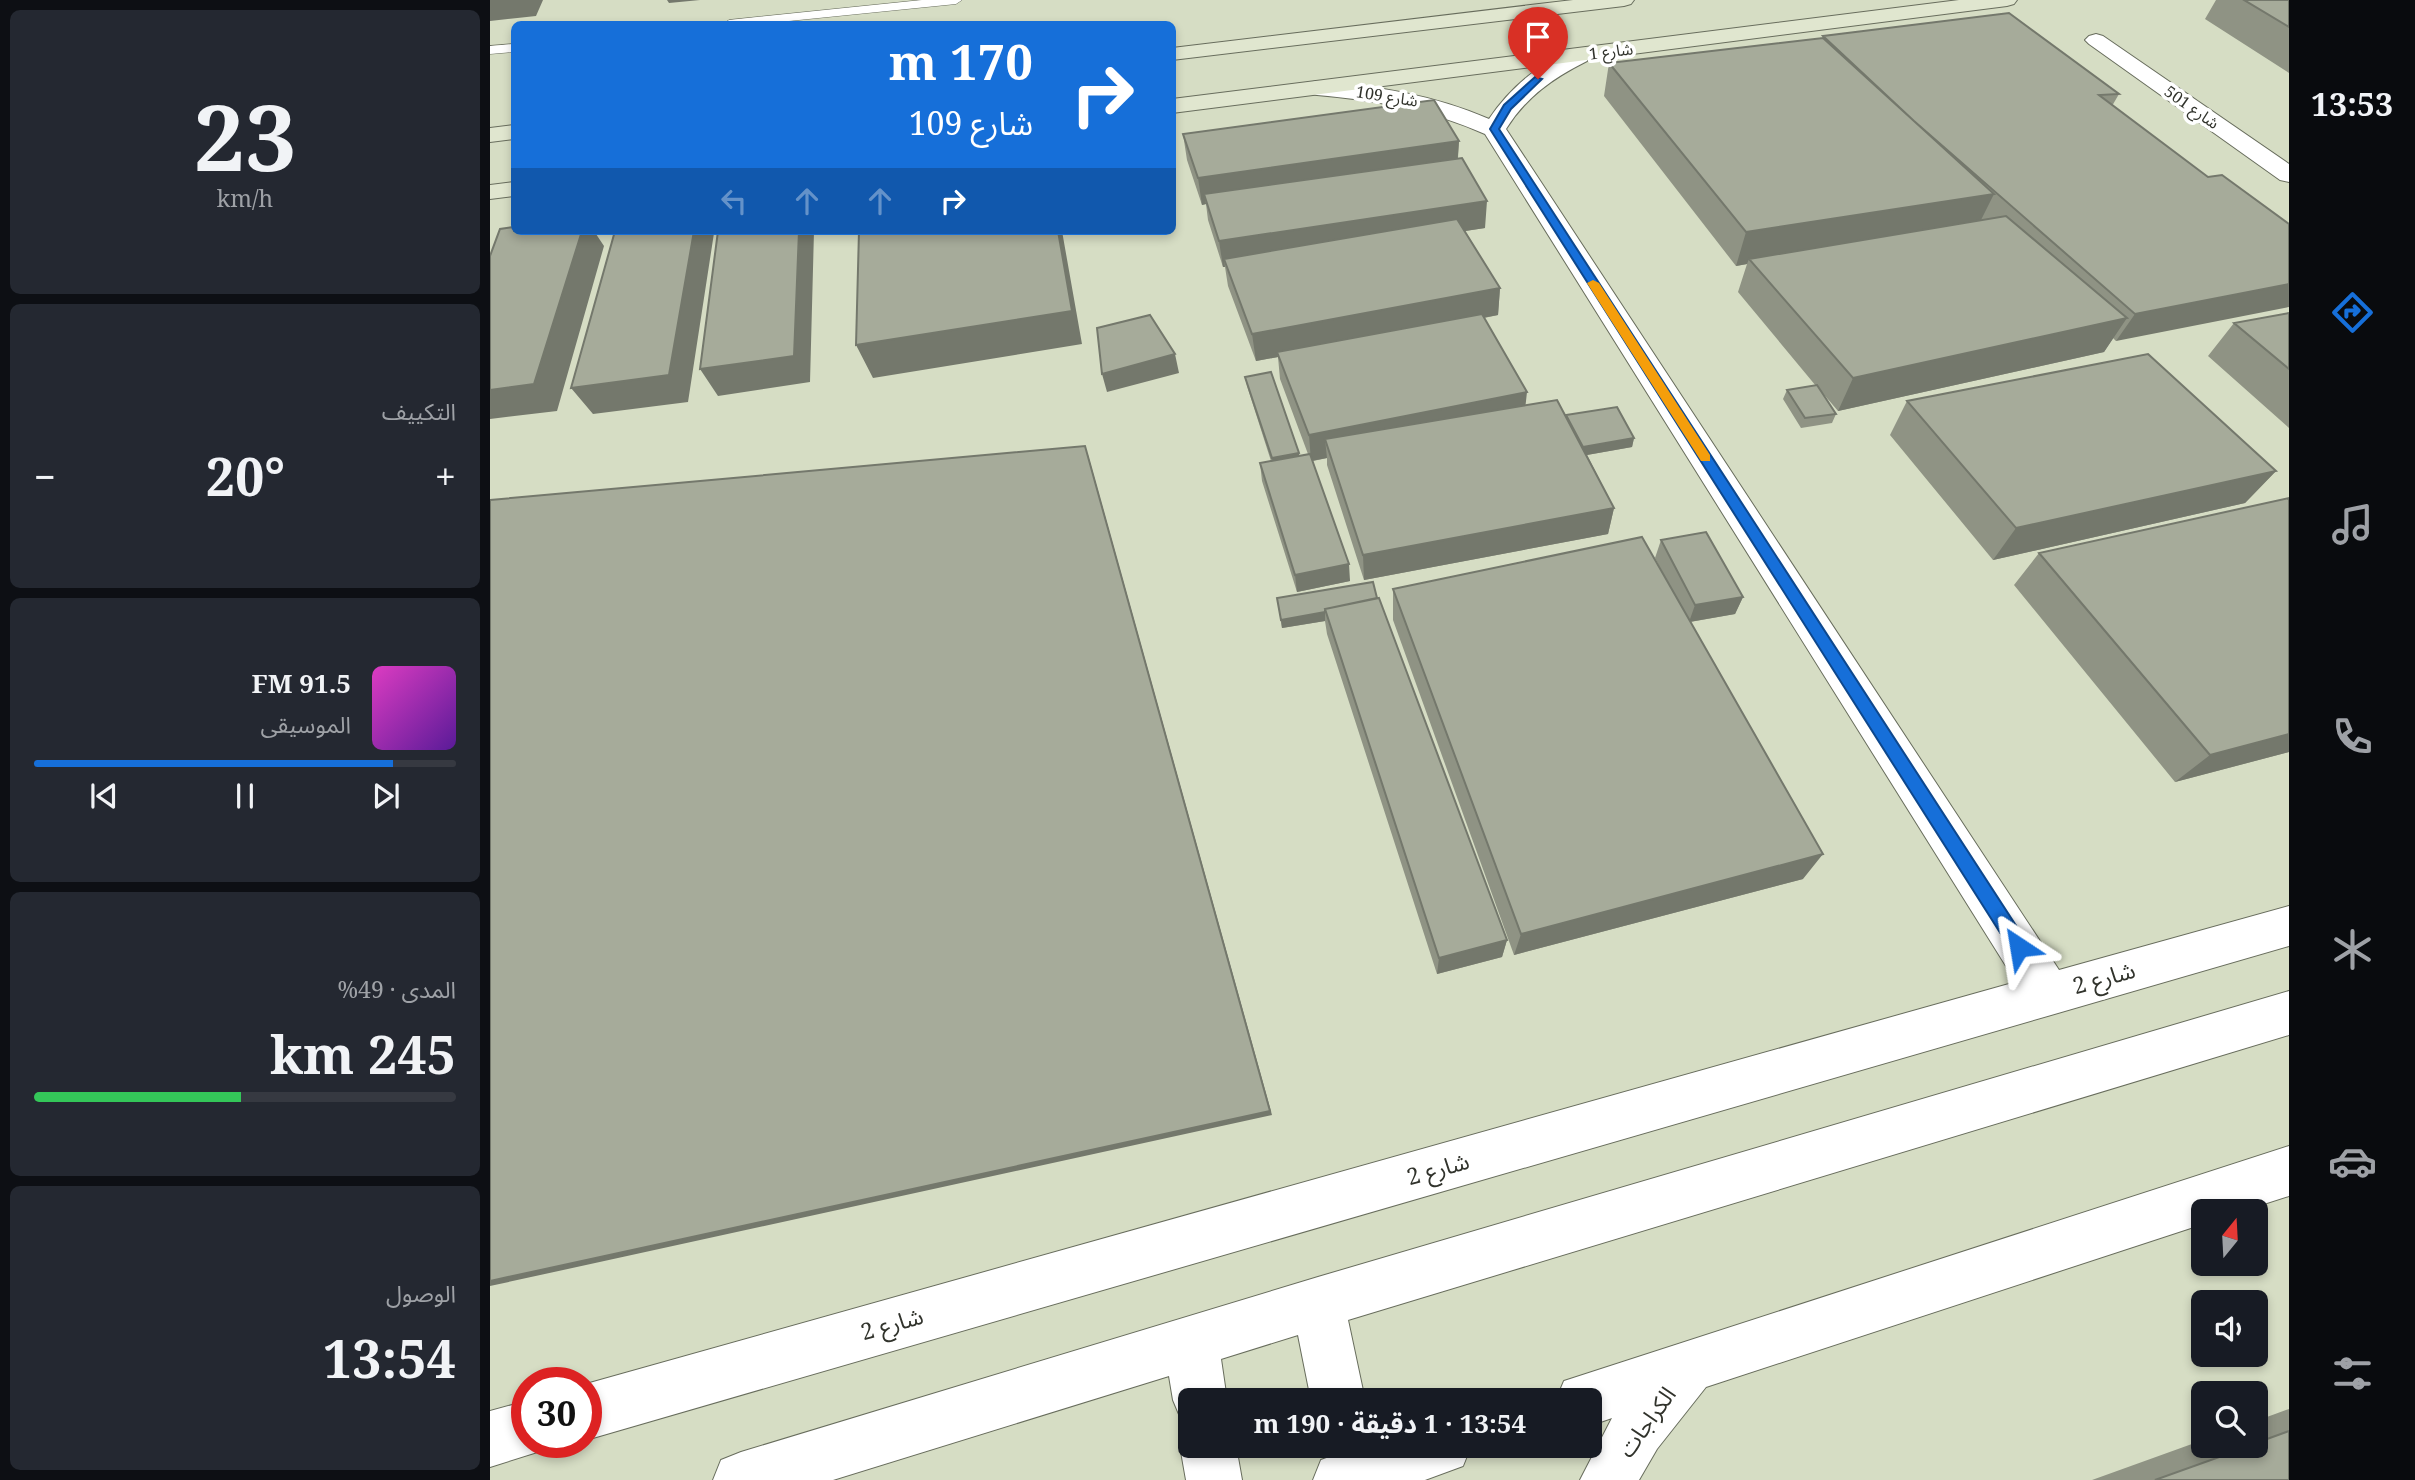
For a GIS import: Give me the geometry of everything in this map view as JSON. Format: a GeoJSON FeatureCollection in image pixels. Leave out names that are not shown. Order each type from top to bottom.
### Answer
{"type":"FeatureCollection","features":[{"type":"Feature","properties":{"kind":"street"},"geometry":{"type":"LineString","coordinates":[[1176,54],[1624,0]]}},
{"type":"Feature","properties":{"kind":"street","name":"شارع 1"},"geometry":{"type":"LineString","coordinates":[[1176,106],[2007,0]]}},
{"type":"Feature","properties":{"kind":"street","name":"شارع 501"},"geometry":{"type":"LineString","coordinates":[[2096,40],[2289,175]]}},
{"type":"Feature","properties":{"kind":"street"},"geometry":{"type":"LineString","coordinates":[[1579,56],[1550,70],[1525,87],[1507,107],[1494,129],[2049,994]]}},
{"type":"Feature","properties":{"kind":"street","name":"شارع 109"},"geometry":{"type":"LineString","coordinates":[[1317,88],[1414,99],[1457,112],[1494,129]]}},
{"type":"Feature","properties":{"kind":"street"},"geometry":{"type":"LineString","coordinates":[[490,135],[511,132]]}},
{"type":"Feature","properties":{"kind":"street"},"geometry":{"type":"LineString","coordinates":[[490,192],[511,189]]}},
{"type":"Feature","properties":{"kind":"street","name":"شارع 2"},"geometry":{"type":"LineString","coordinates":[[602,1407],[2289,926]]}},
{"type":"Feature","properties":{"kind":"street"},"geometry":{"type":"LineString","coordinates":[[741,1480],[1318,1303],[2289,1013]]}},
{"type":"Feature","properties":{"kind":"street"},"geometry":{"type":"LineString","coordinates":[[1602,1394],[2289,1171]]}},
{"type":"Feature","properties":{"kind":"street"},"geometry":{"type":"LineString","coordinates":[[1318,1303],[1336,1388]]}},
{"type":"Feature","properties":{"kind":"street"},"geometry":{"type":"LineString","coordinates":[[1191,1342],[1198,1388]]}},
{"type":"Feature","properties":{"kind":"street","name":"الكراجات"},"geometry":{"type":"LineString","coordinates":[[1608,1480],[1637,1429],[1689,1365]]}},
{"type":"Feature","properties":{"kind":"street"},"geometry":{"type":"LineString","coordinates":[[490,1439],[511,1433]]}},
{"type":"Feature","properties":{"kind":"street"},"geometry":{"type":"LineString","coordinates":[[1210,1458],[1214,1480]]}},
{"type":"Feature","properties":{"kind":"street"},"geometry":{"type":"LineString","coordinates":[[1348,1470],[1396,1458]]}},
{"type":"Feature","properties":{"kind":"lane"},"geometry":{"type":"LineString","coordinates":[[757,21],[956,0]]}},
{"type":"Feature","properties":{"kind":"lane"},"geometry":{"type":"LineString","coordinates":[[490,50],[511,48]]}},
{"type":"Feature","properties":{"kind":"shaded area"},"geometry":{"type":"Polygon","coordinates":[[[490,0],[2289,0],[2289,1480],[490,1480],[490,0]]]}},
{"type":"Feature","properties":{"kind":"building"},"geometry":{"type":"Polygon","coordinates":[[[2244,0],[2289,0],[2289,27],[2244,0]]]}},
{"type":"Feature","properties":{"kind":"building"},"geometry":{"type":"Polygon","coordinates":[[[2009,13],[2119,94],[2099,95],[2208,177],[2222,175],[2289,224],[2289,284],[2135,314],[1914,121],[1823,36],[2009,13]]]}},
{"type":"Feature","properties":{"kind":"building"},"geometry":{"type":"Polygon","coordinates":[[[1823,38],[1994,194],[1746,232],[1609,63],[1823,38]]]}},
{"type":"Feature","properties":{"kind":"building"},"geometry":{"type":"Polygon","coordinates":[[[1434,100],[1459,141],[1198,178],[1183,134],[1434,100]]]}},
{"type":"Feature","properties":{"kind":"building"},"geometry":{"type":"Polygon","coordinates":[[[1462,158],[1487,201],[1219,241],[1204,194],[1462,158]]]}},
{"type":"Feature","properties":{"kind":"building"},"geometry":{"type":"Polygon","coordinates":[[[2006,216],[2127,318],[1853,378],[1749,259],[2006,216]]]}},
{"type":"Feature","properties":{"kind":"building"},"geometry":{"type":"Polygon","coordinates":[[[1457,219],[1500,288],[1252,334],[1224,259],[1457,219]]]}},
{"type":"Feature","properties":{"kind":"building"},"geometry":{"type":"Polygon","coordinates":[[[511,227],[511,235],[581,235],[534,384],[490,390],[490,256],[500,229],[511,227]]]}},
{"type":"Feature","properties":{"kind":"building"},"geometry":{"type":"Polygon","coordinates":[[[614,235],[693,235],[669,375],[571,388],[614,235]]]}},
{"type":"Feature","properties":{"kind":"building"},"geometry":{"type":"Polygon","coordinates":[[[717,235],[799,235],[794,356],[700,369],[717,235]]]}},
{"type":"Feature","properties":{"kind":"building"},"geometry":{"type":"Polygon","coordinates":[[[859,235],[1059,235],[1072,311],[856,345],[859,235]]]}},
{"type":"Feature","properties":{"kind":"building"},"geometry":{"type":"Polygon","coordinates":[[[2289,313],[2289,369],[2234,323],[2289,313]]]}},
{"type":"Feature","properties":{"kind":"building"},"geometry":{"type":"Polygon","coordinates":[[[1482,314],[1527,392],[1309,435],[1277,352],[1482,314]]]}},
{"type":"Feature","properties":{"kind":"building"},"geometry":{"type":"Polygon","coordinates":[[[1150,315],[1175,354],[1102,374],[1097,328],[1150,315]]]}},
{"type":"Feature","properties":{"kind":"building"},"geometry":{"type":"Polygon","coordinates":[[[2148,354],[2276,471],[2016,528],[1907,401],[2148,354]]]}},
{"type":"Feature","properties":{"kind":"building"},"geometry":{"type":"Polygon","coordinates":[[[1271,372],[1299,453],[1272,458],[1245,377],[1271,372]]]}},
{"type":"Feature","properties":{"kind":"building"},"geometry":{"type":"Polygon","coordinates":[[[1817,385],[1836,414],[1805,418],[1787,390],[1817,385]]]}},
{"type":"Feature","properties":{"kind":"building"},"geometry":{"type":"Polygon","coordinates":[[[1557,400],[1614,508],[1363,555],[1325,439],[1557,400]]]}},
{"type":"Feature","properties":{"kind":"building"},"geometry":{"type":"Polygon","coordinates":[[[1617,407],[1634,438],[1583,447],[1566,415],[1617,407]]]}},
{"type":"Feature","properties":{"kind":"building"},"geometry":{"type":"Polygon","coordinates":[[[1085,446],[1270,1111],[490,1281],[490,500],[1085,446]]]}},
{"type":"Feature","properties":{"kind":"building"},"geometry":{"type":"Polygon","coordinates":[[[1310,454],[1349,564],[1295,575],[1260,463],[1310,454]]]}},
{"type":"Feature","properties":{"kind":"building"},"geometry":{"type":"Polygon","coordinates":[[[2289,498],[2289,734],[2210,755],[2039,553],[2289,498]]]}},
{"type":"Feature","properties":{"kind":"building"},"geometry":{"type":"Polygon","coordinates":[[[1706,532],[1743,597],[1695,605],[1661,540],[1706,532]]]}},
{"type":"Feature","properties":{"kind":"building"},"geometry":{"type":"Polygon","coordinates":[[[1642,537],[1823,854],[1521,934],[1393,589],[1642,537]]]}},
{"type":"Feature","properties":{"kind":"building"},"geometry":{"type":"Polygon","coordinates":[[[1373,582],[1377,598],[1281,620],[1277,598],[1373,582]]]}},
{"type":"Feature","properties":{"kind":"building"},"geometry":{"type":"Polygon","coordinates":[[[1379,598],[1507,940],[1439,958],[1325,609],[1379,598]]]}},
{"type":"Feature","properties":{"kind":"building"},"geometry":{"type":"Polygon","coordinates":[[[2289,1431],[2289,1480],[2155,1480],[2216,1458],[2268,1458],[2268,1439],[2289,1431]]]}},
{"type":"Feature","properties":{"kind":"slow traffic"},"geometry":{"type":"LineString","coordinates":[[1593,283],[1705,458]]}},
{"type":"Feature","properties":{"kind":"route"},"geometry":{"type":"LineString","coordinates":[[1538,79],[1525,87],[1507,107],[1494,129],[2019,947]]}}]}
